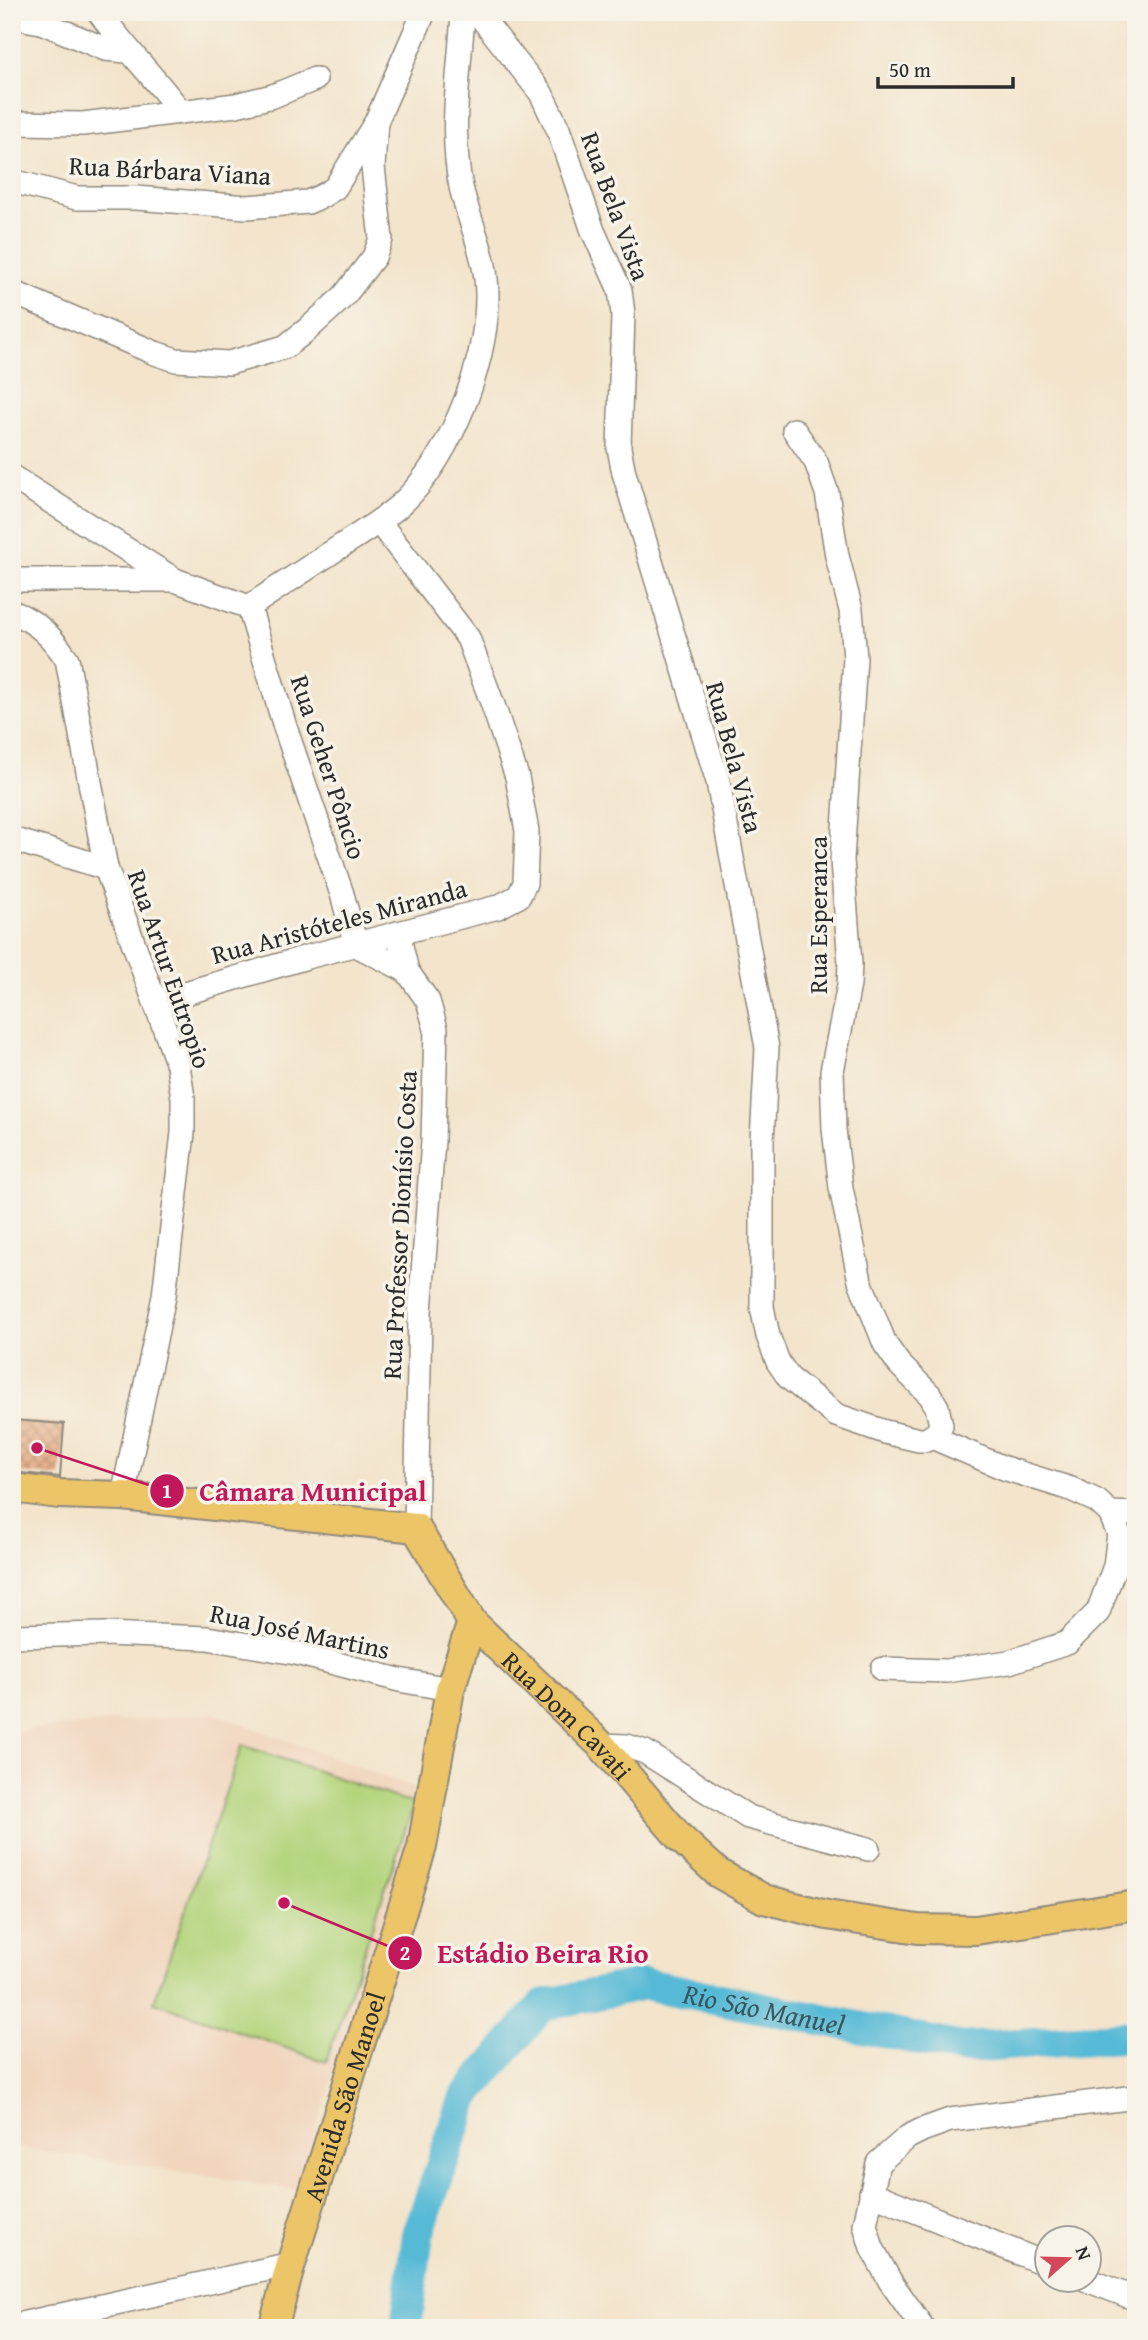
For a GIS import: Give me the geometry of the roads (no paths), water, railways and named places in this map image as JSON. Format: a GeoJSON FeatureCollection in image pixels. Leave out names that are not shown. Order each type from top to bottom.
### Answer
{"type":"FeatureCollection","features":[{"type":"Feature","properties":{"kind":"main road"},"geometry":{"type":"LineString","coordinates":[[12,1488],[59,1494],[123,1496],[416,1528]]}},
{"type":"Feature","properties":{"kind":"main road","name":"Rua Dom Cavati"},"geometry":{"type":"LineString","coordinates":[[416,1528],[472,1622],[601,1745],[680,1838],[718,1873],[764,1899],[827,1915],[918,1929],[976,1930],[1136,1905]]}},
{"type":"Feature","properties":{"kind":"main road","name":"Avenida São Manoel"},"geometry":{"type":"LineString","coordinates":[[273,2328],[422,1847],[450,1689],[472,1622]]}},
{"type":"Feature","properties":{"kind":"street"},"geometry":{"type":"LineString","coordinates":[[99,12],[127,51],[153,77],[180,111]]}},
{"type":"Feature","properties":{"kind":"street","name":"Rua Bárbara Viana"},"geometry":{"type":"LineString","coordinates":[[12,181],[77,198],[136,198],[247,207],[308,202],[335,188],[376,122],[424,12]]}},
{"type":"Feature","properties":{"kind":"street"},"geometry":{"type":"LineString","coordinates":[[12,477],[176,580],[249,607],[379,522],[400,505],[418,485],[444,446],[462,410],[478,362],[487,309],[486,277],[461,186],[455,129],[463,12]]}},
{"type":"Feature","properties":{"kind":"street","name":"Rua Bela Vista"},"geometry":{"type":"LineString","coordinates":[[477,12],[541,93],[558,129],[593,230],[620,290],[623,314],[619,449],[718,782],[767,1048],[762,1141],[762,1307],[768,1336],[778,1362],[789,1378],[836,1415],[919,1440],[936,1431],[1003,1468],[1071,1489],[1097,1501],[1110,1513]]}},
{"type":"Feature","properties":{"kind":"street"},"geometry":{"type":"LineString","coordinates":[[12,17],[41,22],[105,48],[127,51]]}},
{"type":"Feature","properties":{"kind":"street"},"geometry":{"type":"LineString","coordinates":[[12,123],[83,124],[236,105],[273,96],[315,79]]}},
{"type":"Feature","properties":{"kind":"street"},"geometry":{"type":"LineString","coordinates":[[12,292],[176,360],[229,363],[285,347],[344,296],[374,257],[381,239],[373,167],[376,122]]}},
{"type":"Feature","properties":{"kind":"street","name":"Rua Esperanca"},"geometry":{"type":"LineString","coordinates":[[794,430],[816,462],[827,493],[837,556],[851,610],[855,658],[842,860],[850,963],[849,985],[832,1071],[834,1129],[841,1188],[860,1281],[885,1344],[899,1364],[930,1395],[937,1407],[936,1431]]}},
{"type":"Feature","properties":{"kind":"street","name":"Rua Aristóteles Miranda"},"geometry":{"type":"LineString","coordinates":[[155,1002],[307,957],[498,908],[519,896],[525,883],[527,831],[517,777],[494,705],[468,638],[379,522]]}},
{"type":"Feature","properties":{"kind":"street"},"geometry":{"type":"LineString","coordinates":[[12,580],[176,580]]}},
{"type":"Feature","properties":{"kind":"street","name":"Rua Geher Pôncio"},"geometry":{"type":"LineString","coordinates":[[249,607],[356,945]]}},
{"type":"Feature","properties":{"kind":"street","name":"Rua Artur Eutropio"},"geometry":{"type":"LineString","coordinates":[[12,612],[29,618],[51,636],[67,659],[106,868],[178,1066],[183,1098],[183,1133],[164,1296],[123,1496]]}},
{"type":"Feature","properties":{"kind":"street"},"geometry":{"type":"LineString","coordinates":[[12,839],[106,868]]}},
{"type":"Feature","properties":{"kind":"street","name":"Rua Professor Dionísio Costa"},"geometry":{"type":"LineString","coordinates":[[398,933],[407,971],[428,1001],[436,1028],[437,1053],[420,1312],[416,1528]]}},
{"type":"Feature","properties":{"kind":"street"},"geometry":{"type":"LineString","coordinates":[[356,945],[407,971]]}},
{"type":"Feature","properties":{"kind":"street"},"geometry":{"type":"LineString","coordinates":[[883,1669],[946,1671],[1009,1662],[1067,1643],[1098,1612],[1115,1566],[1119,1534],[1110,1513],[1136,1514]]}},
{"type":"Feature","properties":{"kind":"street","name":"Rua José Martins"},"geometry":{"type":"LineString","coordinates":[[12,1636],[106,1634],[207,1638],[296,1653],[399,1680],[450,1689]]}},
{"type":"Feature","properties":{"kind":"street"},"geometry":{"type":"LineString","coordinates":[[601,1745],[627,1746],[645,1752],[748,1817],[867,1849]]}},
{"type":"Feature","properties":{"kind":"street"},"geometry":{"type":"LineString","coordinates":[[923,2328],[890,2281],[872,2248],[865,2225],[878,2164],[887,2154],[908,2137],[936,2124],[1136,2097]]}},
{"type":"Feature","properties":{"kind":"street"},"geometry":{"type":"LineString","coordinates":[[871,2193],[1032,2258]]}},
{"type":"Feature","properties":{"kind":"street"},"geometry":{"type":"LineString","coordinates":[[12,2326],[291,2264]]}},
{"type":"Feature","properties":{"kind":"street"},"geometry":{"type":"LineString","coordinates":[[1102,2286],[1136,2299]]}},
{"type":"Feature","properties":{"kind":"waterway","name":"Rio São Manuel"},"geometry":{"type":"LineString","coordinates":[[406,2328],[418,2234],[465,2097],[543,2005],[645,1984],[962,2048],[1136,2036]]}},
{"type":"Feature","properties":{"kind":"place","name":"Câmara Municipal"},"geometry":{"type":"Point","coordinates":[37,1448]}},
{"type":"Feature","properties":{"kind":"place","name":"Estádio Beira Rio"},"geometry":{"type":"Point","coordinates":[284,1903]}}]}
